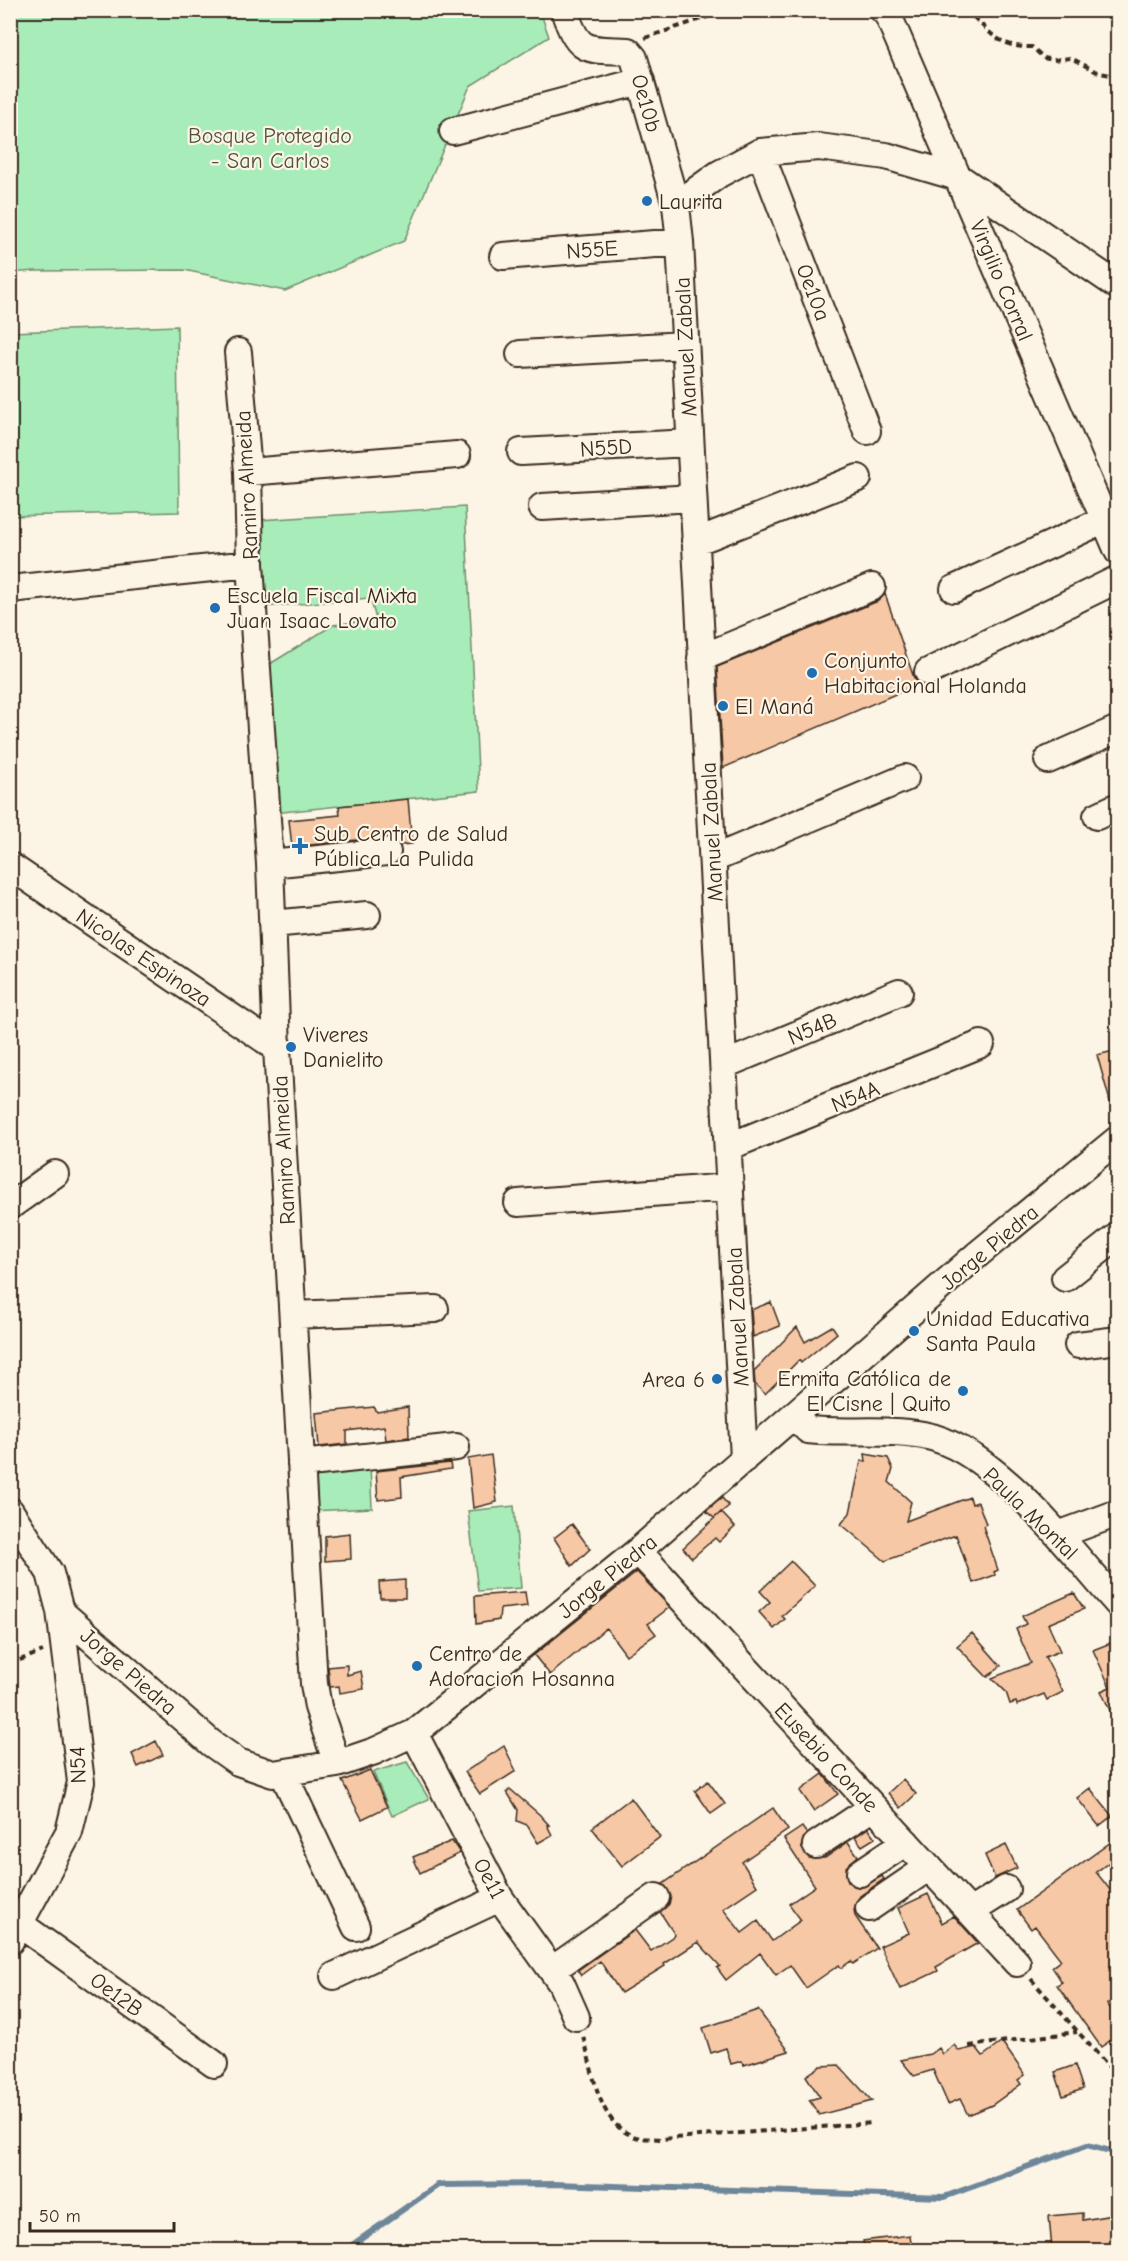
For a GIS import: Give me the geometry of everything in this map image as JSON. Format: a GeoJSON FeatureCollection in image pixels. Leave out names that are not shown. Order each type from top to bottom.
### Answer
{"type":"FeatureCollection","features":[{"type":"Feature","properties":{"kind":"street","name":"Oe10b"},"geometry":{"type":"LineString","coordinates":[[564,10],[576,39],[585,47],[628,51],[634,58],[676,205]]}},
{"type":"Feature","properties":{"kind":"street","name":"Virgilio Corral"},"geometry":{"type":"LineString","coordinates":[[883,10],[888,15],[1118,551]]}},
{"type":"Feature","properties":{"kind":"street"},"geometry":{"type":"LineString","coordinates":[[453,131],[640,81]]}},
{"type":"Feature","properties":{"kind":"street"},"geometry":{"type":"LineString","coordinates":[[676,205],[719,174],[760,153],[819,147],[886,156],[958,177],[1118,286]]}},
{"type":"Feature","properties":{"kind":"street","name":"Oe10a"},"geometry":{"type":"LineString","coordinates":[[760,153],[867,431]]}},
{"type":"Feature","properties":{"kind":"street","name":"Manuel Zabala"},"geometry":{"type":"LineString","coordinates":[[676,205],[680,242],[744,1459]]}},
{"type":"Feature","properties":{"kind":"street","name":"N55E"},"geometry":{"type":"LineString","coordinates":[[503,256],[680,242]]}},
{"type":"Feature","properties":{"kind":"street"},"geometry":{"type":"LineString","coordinates":[[520,354],[685,345]]}},
{"type":"Feature","properties":{"kind":"street","name":"Ramiro Almeida"},"geometry":{"type":"LineString","coordinates":[[238,352],[248,472],[249,564],[270,864],[277,1048],[314,1684],[318,1707],[337,1764]]}},
{"type":"Feature","properties":{"kind":"street","name":"N55D"},"geometry":{"type":"LineString","coordinates":[[521,452],[690,443]]}},
{"type":"Feature","properties":{"kind":"street"},"geometry":{"type":"LineString","coordinates":[[248,472],[457,455]]}},
{"type":"Feature","properties":{"kind":"street"},"geometry":{"type":"LineString","coordinates":[[696,540],[858,478]]}},
{"type":"Feature","properties":{"kind":"street"},"geometry":{"type":"LineString","coordinates":[[542,507],[693,498]]}},
{"type":"Feature","properties":{"kind":"street"},"geometry":{"type":"LineString","coordinates":[[954,589],[1104,520]]}},
{"type":"Feature","properties":{"kind":"street"},"geometry":{"type":"LineString","coordinates":[[10,589],[249,564]]}},
{"type":"Feature","properties":{"kind":"street"},"geometry":{"type":"LineString","coordinates":[[928,672],[1118,579]]}},
{"type":"Feature","properties":{"kind":"street"},"geometry":{"type":"LineString","coordinates":[[701,658],[872,587]]}},
{"type":"Feature","properties":{"kind":"street"},"geometry":{"type":"LineString","coordinates":[[1048,760],[1118,729]]}},
{"type":"Feature","properties":{"kind":"street"},"geometry":{"type":"LineString","coordinates":[[713,859],[905,778]]}},
{"type":"Feature","properties":{"kind":"street"},"geometry":{"type":"LineString","coordinates":[[270,864],[387,852]]}},
{"type":"Feature","properties":{"kind":"street","name":"Nicolas Espinoza"},"geometry":{"type":"LineString","coordinates":[[10,866],[277,1048]]}},
{"type":"Feature","properties":{"kind":"street"},"geometry":{"type":"LineString","coordinates":[[272,924],[367,915]]}},
{"type":"Feature","properties":{"kind":"street","name":"N54B"},"geometry":{"type":"LineString","coordinates":[[724,1065],[899,992]]}},
{"type":"Feature","properties":{"kind":"street","name":"N54A"},"geometry":{"type":"LineString","coordinates":[[728,1147],[981,1044]]}},
{"type":"Feature","properties":{"kind":"street","name":"Jorge Piedra"},"geometry":{"type":"LineString","coordinates":[[10,1511],[50,1573],[60,1611],[211,1743],[238,1762],[273,1774],[337,1764],[375,1751],[414,1733],[638,1551],[795,1417],[978,1254],[1118,1139]]}},
{"type":"Feature","properties":{"kind":"street"},"geometry":{"type":"LineString","coordinates":[[10,1206],[55,1174]]}},
{"type":"Feature","properties":{"kind":"street"},"geometry":{"type":"LineString","coordinates":[[518,1203],[730,1187]]}},
{"type":"Feature","properties":{"kind":"street"},"geometry":{"type":"LineString","coordinates":[[1065,1278],[1118,1236]]}},
{"type":"Feature","properties":{"kind":"street"},"geometry":{"type":"LineString","coordinates":[[292,1315],[435,1309]]}},
{"type":"Feature","properties":{"kind":"street"},"geometry":{"type":"LineString","coordinates":[[1078,1345],[1118,1340]]}},
{"type":"Feature","properties":{"kind":"street","name":"Paula Montal"},"geometry":{"type":"LineString","coordinates":[[795,1417],[808,1430],[922,1435],[956,1447],[1014,1491],[1112,1589]]}},
{"type":"Feature","properties":{"kind":"street"},"geometry":{"type":"LineString","coordinates":[[301,1464],[456,1447]]}},
{"type":"Feature","properties":{"kind":"street"},"geometry":{"type":"LineString","coordinates":[[1058,1535],[1118,1513]]}},
{"type":"Feature","properties":{"kind":"street","name":"Eusebio Conde"},"geometry":{"type":"LineString","coordinates":[[638,1551],[1017,1963]]}},
{"type":"Feature","properties":{"kind":"street","name":"N54"},"geometry":{"type":"LineString","coordinates":[[16,1933],[69,1832],[81,1782],[60,1611]]}},
{"type":"Feature","properties":{"kind":"street","name":"Oe11"},"geometry":{"type":"LineString","coordinates":[[414,1733],[500,1898],[561,1983],[576,2017]]}},
{"type":"Feature","properties":{"kind":"street"},"geometry":{"type":"LineString","coordinates":[[283,1773],[356,1927]]}},
{"type":"Feature","properties":{"kind":"street"},"geometry":{"type":"LineString","coordinates":[[816,1845],[873,1807]]}},
{"type":"Feature","properties":{"kind":"street"},"geometry":{"type":"LineString","coordinates":[[860,1873],[906,1842]]}},
{"type":"Feature","properties":{"kind":"street"},"geometry":{"type":"LineString","coordinates":[[868,1908],[929,1867]]}},
{"type":"Feature","properties":{"kind":"street"},"geometry":{"type":"LineString","coordinates":[[970,1912],[1006,1889]]}},
{"type":"Feature","properties":{"kind":"street"},"geometry":{"type":"LineString","coordinates":[[552,1970],[656,1897]]}},
{"type":"Feature","properties":{"kind":"street"},"geometry":{"type":"LineString","coordinates":[[334,1976],[500,1898]]}},
{"type":"Feature","properties":{"kind":"street","name":"Oe12B"},"geometry":{"type":"LineString","coordinates":[[16,1933],[214,2064]]}},
{"type":"Feature","properties":{"kind":"path"},"geometry":{"type":"LineString","coordinates":[[628,51],[646,37],[728,10]]}},
{"type":"Feature","properties":{"kind":"path"},"geometry":{"type":"LineString","coordinates":[[966,10],[996,40],[1020,47],[1032,47],[1044,58],[1053,60],[1071,58],[1099,73],[1118,76]]}},
{"type":"Feature","properties":{"kind":"path"},"geometry":{"type":"LineString","coordinates":[[10,1664],[63,1643]]}},
{"type":"Feature","properties":{"kind":"path"},"geometry":{"type":"LineString","coordinates":[[1017,1963],[1118,2077]]}},
{"type":"Feature","properties":{"kind":"path"},"geometry":{"type":"LineString","coordinates":[[576,2017],[600,2100],[617,2126],[636,2137],[660,2139],[874,2122]]}},
{"type":"Feature","properties":{"kind":"path"},"geometry":{"type":"LineString","coordinates":[[969,2046],[1078,2032]]}},
{"type":"Feature","properties":{"kind":"green space","name":"Bosque Protegido - San Carlos"},"geometry":{"type":"Polygon","coordinates":[[[10,11],[540,11],[549,37],[470,86],[404,241],[285,291],[184,270],[11,273],[10,11]]]}},
{"type":"Feature","properties":{"kind":"green space"},"geometry":{"type":"Polygon","coordinates":[[[177,326],[179,512],[11,516],[11,332],[177,326]]]}},
{"type":"Feature","properties":{"kind":"green space"},"geometry":{"type":"Polygon","coordinates":[[[465,507],[479,791],[274,813],[265,667],[333,625],[376,619],[370,598],[263,607],[259,520],[465,507]]]}},
{"type":"Feature","properties":{"kind":"green space"},"geometry":{"type":"Polygon","coordinates":[[[370,1466],[372,1508],[311,1511],[308,1468],[370,1466]]]}},
{"type":"Feature","properties":{"kind":"green space"},"geometry":{"type":"Polygon","coordinates":[[[514,1506],[521,1588],[478,1591],[468,1511],[514,1506]]]}},
{"type":"Feature","properties":{"kind":"green space"},"geometry":{"type":"Polygon","coordinates":[[[407,1762],[429,1799],[392,1816],[373,1772],[407,1762]]]}},
{"type":"Feature","properties":{"kind":"building","name":"Conjunto Habitacional Holanda"},"geometry":{"type":"Polygon","coordinates":[[[885,594],[914,678],[919,684],[723,768],[717,667],[878,601],[885,594]]]}},
{"type":"Feature","properties":{"kind":"building","name":"Sub Centro de Salud Pública La Pulida"},"geometry":{"type":"Polygon","coordinates":[[[408,799],[412,844],[400,845],[394,839],[385,837],[292,847],[289,820],[340,815],[339,806],[408,799]]]}},
{"type":"Feature","properties":{"kind":"building"},"geometry":{"type":"Polygon","coordinates":[[[1118,1050],[1118,1111],[1113,1112],[1097,1055],[1118,1050]]]}},
{"type":"Feature","properties":{"kind":"building"},"geometry":{"type":"Polygon","coordinates":[[[771,1302],[780,1326],[753,1337],[751,1310],[771,1302]]]}},
{"type":"Feature","properties":{"kind":"building"},"geometry":{"type":"Polygon","coordinates":[[[832,1326],[837,1333],[801,1363],[799,1360],[765,1394],[755,1384],[754,1371],[797,1327],[805,1342],[832,1326]]]}},
{"type":"Feature","properties":{"kind":"building"},"geometry":{"type":"Polygon","coordinates":[[[374,1407],[377,1412],[408,1407],[409,1437],[386,1440],[384,1426],[347,1431],[347,1444],[319,1447],[316,1413],[374,1407]]]}},
{"type":"Feature","properties":{"kind":"building"},"geometry":{"type":"Polygon","coordinates":[[[865,1454],[888,1458],[893,1469],[889,1482],[911,1502],[906,1521],[970,1497],[972,1504],[978,1502],[986,1524],[983,1526],[998,1570],[994,1572],[995,1575],[973,1583],[956,1535],[885,1561],[841,1524],[850,1513],[861,1461],[866,1461],[865,1454]]]}},
{"type":"Feature","properties":{"kind":"building"},"geometry":{"type":"Polygon","coordinates":[[[491,1455],[497,1502],[473,1508],[468,1459],[491,1455]]]}},
{"type":"Feature","properties":{"kind":"building"},"geometry":{"type":"Polygon","coordinates":[[[450,1463],[451,1469],[401,1477],[402,1497],[378,1500],[376,1471],[450,1463]]]}},
{"type":"Feature","properties":{"kind":"building"},"geometry":{"type":"Polygon","coordinates":[[[722,1498],[729,1506],[714,1518],[706,1511],[722,1498]]]}},
{"type":"Feature","properties":{"kind":"building"},"geometry":{"type":"Polygon","coordinates":[[[721,1512],[735,1527],[719,1542],[715,1538],[692,1558],[683,1548],[721,1512]]]}},
{"type":"Feature","properties":{"kind":"building"},"geometry":{"type":"Polygon","coordinates":[[[572,1524],[590,1549],[572,1566],[554,1538],[572,1524]]]}},
{"type":"Feature","properties":{"kind":"building"},"geometry":{"type":"Polygon","coordinates":[[[350,1533],[351,1559],[325,1561],[325,1536],[350,1533]]]}},
{"type":"Feature","properties":{"kind":"building"},"geometry":{"type":"Polygon","coordinates":[[[791,1561],[815,1586],[782,1616],[785,1619],[774,1629],[759,1612],[770,1602],[760,1591],[791,1561]]]}},
{"type":"Feature","properties":{"kind":"building"},"geometry":{"type":"Polygon","coordinates":[[[637,1572],[670,1607],[648,1624],[656,1634],[626,1655],[606,1628],[550,1675],[534,1655],[637,1572]]]}},
{"type":"Feature","properties":{"kind":"building"},"geometry":{"type":"Polygon","coordinates":[[[405,1580],[405,1598],[380,1598],[379,1582],[405,1580]]]}},
{"type":"Feature","properties":{"kind":"building"},"geometry":{"type":"Polygon","coordinates":[[[525,1592],[527,1606],[500,1609],[499,1620],[476,1624],[475,1596],[525,1592]]]}},
{"type":"Feature","properties":{"kind":"building"},"geometry":{"type":"Polygon","coordinates":[[[1074,1593],[1084,1609],[1048,1624],[1060,1651],[1045,1657],[1063,1692],[1047,1700],[1044,1694],[1017,1705],[1016,1702],[1010,1704],[1006,1692],[992,1678],[1031,1663],[1016,1629],[1026,1624],[1022,1616],[1074,1593]]]}},
{"type":"Feature","properties":{"kind":"building"},"geometry":{"type":"Polygon","coordinates":[[[972,1633],[1001,1666],[987,1677],[957,1646],[972,1633]]]}},
{"type":"Feature","properties":{"kind":"building"},"geometry":{"type":"Polygon","coordinates":[[[1118,1640],[1118,1728],[1101,1691],[1110,1687],[1093,1650],[1118,1640]]]}},
{"type":"Feature","properties":{"kind":"building"},"geometry":{"type":"Polygon","coordinates":[[[347,1665],[347,1675],[361,1671],[364,1689],[340,1693],[339,1686],[330,1687],[328,1667],[347,1665]]]}},
{"type":"Feature","properties":{"kind":"building"},"geometry":{"type":"Polygon","coordinates":[[[156,1741],[163,1755],[138,1767],[132,1754],[156,1741]]]}},
{"type":"Feature","properties":{"kind":"building"},"geometry":{"type":"Polygon","coordinates":[[[504,1746],[516,1771],[480,1794],[465,1772],[504,1746]]]}},
{"type":"Feature","properties":{"kind":"building"},"geometry":{"type":"Polygon","coordinates":[[[370,1770],[387,1807],[362,1819],[342,1781],[370,1770]]]}},
{"type":"Feature","properties":{"kind":"building"},"geometry":{"type":"Polygon","coordinates":[[[823,1774],[838,1794],[814,1811],[800,1791],[823,1774]]]}},
{"type":"Feature","properties":{"kind":"building"},"geometry":{"type":"Polygon","coordinates":[[[903,1779],[916,1794],[901,1808],[888,1793],[903,1779]]]}},
{"type":"Feature","properties":{"kind":"building"},"geometry":{"type":"Polygon","coordinates":[[[708,1781],[725,1804],[711,1814],[695,1791],[708,1781]]]}},
{"type":"Feature","properties":{"kind":"building"},"geometry":{"type":"Polygon","coordinates":[[[1090,1788],[1112,1816],[1099,1826],[1077,1798],[1090,1788]]]}},
{"type":"Feature","properties":{"kind":"building"},"geometry":{"type":"Polygon","coordinates":[[[510,1789],[540,1815],[549,1825],[547,1825],[552,1835],[538,1843],[527,1825],[517,1821],[518,1810],[507,1792],[510,1789]]]}},
{"type":"Feature","properties":{"kind":"building"},"geometry":{"type":"Polygon","coordinates":[[[631,1798],[660,1837],[622,1866],[592,1828],[631,1798]]]}},
{"type":"Feature","properties":{"kind":"building"},"geometry":{"type":"Polygon","coordinates":[[[773,1808],[788,1830],[742,1862],[757,1886],[723,1909],[742,1933],[758,1921],[772,1941],[801,1920],[789,1904],[815,1886],[784,1839],[802,1827],[807,1834],[801,1847],[809,1858],[825,1858],[848,1842],[858,1856],[846,1867],[848,1882],[860,1888],[882,1876],[884,1879],[860,1896],[854,1909],[855,1916],[877,1948],[853,1964],[851,1961],[841,1968],[839,1965],[806,1988],[790,1965],[776,1975],[760,1953],[726,1980],[717,1968],[720,1966],[698,1942],[621,1993],[600,1961],[581,1975],[578,1970],[635,1930],[651,1951],[675,1935],[660,1912],[669,1904],[671,1896],[663,1884],[773,1808]]]}},
{"type":"Feature","properties":{"kind":"building"},"geometry":{"type":"Polygon","coordinates":[[[868,1828],[875,1838],[862,1846],[855,1837],[868,1828]]]}},
{"type":"Feature","properties":{"kind":"building"},"geometry":{"type":"Polygon","coordinates":[[[1118,1837],[1118,1856],[1096,1872],[1118,1900],[1118,1997],[1107,2004],[1118,2018],[1118,2035],[1101,2047],[1057,1985],[1062,1982],[1052,1967],[1061,1960],[1035,1926],[1031,1929],[1017,1910],[1118,1837]]]}},
{"type":"Feature","properties":{"kind":"building"},"geometry":{"type":"Polygon","coordinates":[[[452,1841],[460,1853],[420,1873],[413,1857],[452,1841]]]}},
{"type":"Feature","properties":{"kind":"building"},"geometry":{"type":"Polygon","coordinates":[[[1006,1845],[1017,1868],[995,1878],[985,1855],[1006,1845]]]}},
{"type":"Feature","properties":{"kind":"building"},"geometry":{"type":"Polygon","coordinates":[[[928,1894],[942,1923],[954,1916],[978,1943],[936,1967],[938,1971],[900,1989],[880,1946],[909,1933],[898,1908],[928,1894]]]}},
{"type":"Feature","properties":{"kind":"building"},"geometry":{"type":"Polygon","coordinates":[[[758,2010],[789,2051],[744,2065],[742,2061],[731,2064],[726,2048],[711,2053],[703,2028],[758,2010]]]}},
{"type":"Feature","properties":{"kind":"building"},"geometry":{"type":"Polygon","coordinates":[[[1002,2042],[1025,2075],[1018,2080],[1021,2084],[992,2105],[968,2115],[960,2099],[948,2104],[933,2070],[914,2076],[901,2060],[931,2054],[939,2048],[943,2054],[954,2045],[959,2051],[976,2047],[983,2056],[1002,2042]]]}},
{"type":"Feature","properties":{"kind":"building"},"geometry":{"type":"Polygon","coordinates":[[[839,2065],[872,2101],[819,2115],[809,2100],[820,2097],[806,2076],[821,2066],[839,2065]]]}},
{"type":"Feature","properties":{"kind":"building"},"geometry":{"type":"Polygon","coordinates":[[[1075,2065],[1083,2089],[1063,2096],[1055,2072],[1075,2065]]]}},
{"type":"Feature","properties":{"kind":"building"},"geometry":{"type":"Polygon","coordinates":[[[1083,2213],[1083,2220],[1118,2214],[1118,2250],[1052,2250],[1049,2216],[1083,2213]]]}},
{"type":"Feature","properties":{"kind":"building"},"geometry":{"type":"Polygon","coordinates":[[[910,2235],[912,2250],[864,2250],[863,2241],[910,2235]]]}},
{"type":"Feature","properties":{"kind":"waterway"},"geometry":{"type":"LineString","coordinates":[[345,2250],[438,2185],[554,2184],[944,2197],[1087,2145],[1118,2153]]}},
{"type":"Feature","properties":{"kind":"place","name":"Laurita"},"geometry":{"type":"Point","coordinates":[647,201]}},
{"type":"Feature","properties":{"kind":"place","name":"Escuela Fiscal Mixta Juan Isaac Lovato"},"geometry":{"type":"Point","coordinates":[215,608]}},
{"type":"Feature","properties":{"kind":"place","name":"Conjunto Habitacional Holanda"},"geometry":{"type":"Point","coordinates":[812,673]}},
{"type":"Feature","properties":{"kind":"place","name":"El Maná"},"geometry":{"type":"Point","coordinates":[723,706]}},
{"type":"Feature","properties":{"kind":"place","name":"Sub Centro de Salud Pública La Pulida"},"geometry":{"type":"Point","coordinates":[300,846]}},
{"type":"Feature","properties":{"kind":"place","name":"Viveres Danielito"},"geometry":{"type":"Point","coordinates":[291,1047]}},
{"type":"Feature","properties":{"kind":"place","name":"Unidad Educativa Santa Paula"},"geometry":{"type":"Point","coordinates":[914,1331]}},
{"type":"Feature","properties":{"kind":"place","name":"Area 6"},"geometry":{"type":"Point","coordinates":[717,1379]}},
{"type":"Feature","properties":{"kind":"place","name":"Ermita Católica de El Cisne | Quito"},"geometry":{"type":"Point","coordinates":[963,1391]}},
{"type":"Feature","properties":{"kind":"place","name":"Centro de Adoracion Hosanna"},"geometry":{"type":"Point","coordinates":[417,1666]}}]}
